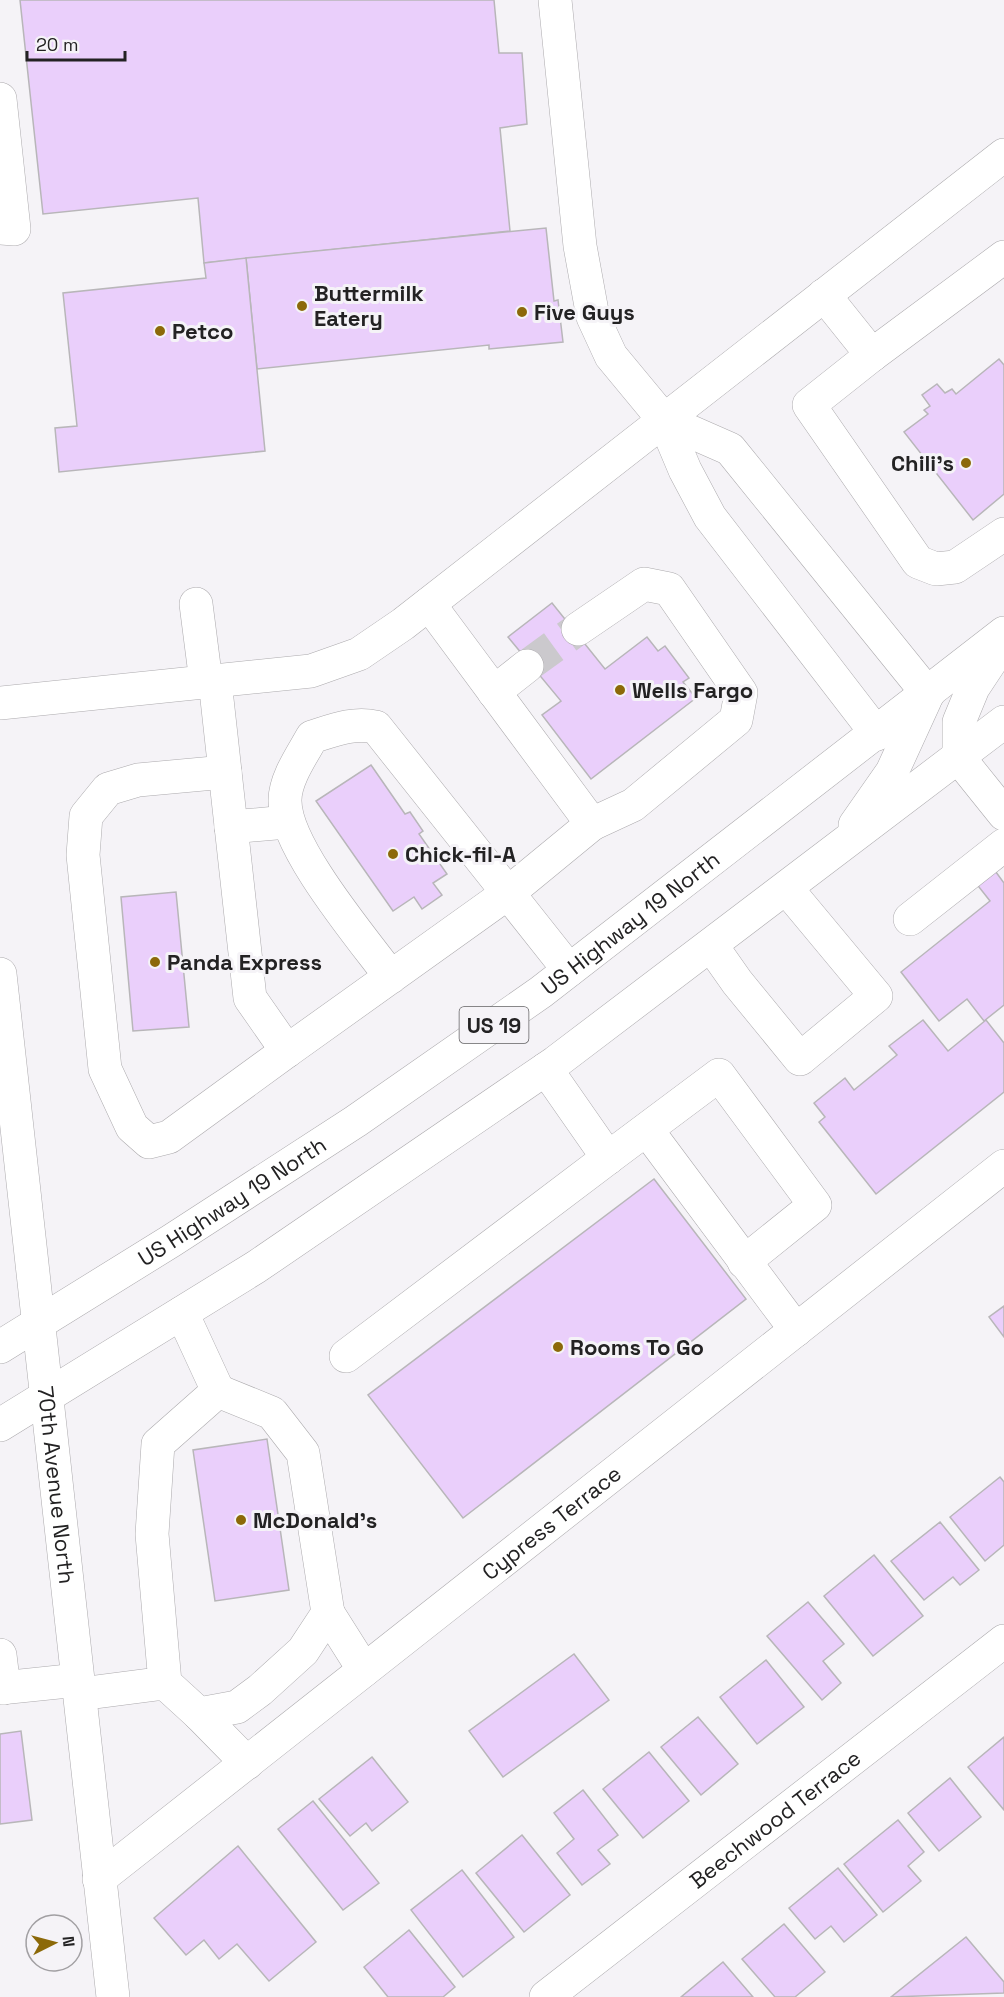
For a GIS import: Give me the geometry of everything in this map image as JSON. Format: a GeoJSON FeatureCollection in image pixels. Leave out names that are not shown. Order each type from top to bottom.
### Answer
{"type":"FeatureCollection","features":[{"type":"Feature","properties":{"kind":"main road"},"geometry":{"type":"LineString","coordinates":[[555,0],[580,246],[593,317],[611,356],[664,420],[685,470],[710,516],[877,734]]}},
{"type":"Feature","properties":{"kind":"main road"},"geometry":{"type":"LineString","coordinates":[[0,99],[7,228]]}},
{"type":"Feature","properties":{"kind":"main road"},"geometry":{"type":"LineString","coordinates":[[0,703],[311,671],[359,654],[429,604],[1004,155]]}},
{"type":"Feature","properties":{"kind":"main road"},"geometry":{"type":"LineString","coordinates":[[1004,257],[809,405],[918,562],[936,569],[954,567],[1004,534]]}},
{"type":"Feature","properties":{"kind":"main road"},"geometry":{"type":"LineString","coordinates":[[824,296],[872,356]]}},
{"type":"Feature","properties":{"kind":"main road"},"geometry":{"type":"LineString","coordinates":[[664,420],[730,449],[928,694],[891,772],[837,851]]}},
{"type":"Feature","properties":{"kind":"main road"},"geometry":{"type":"LineString","coordinates":[[225,772],[138,780],[108,789],[86,816],[83,855],[105,1069],[132,1127],[149,1142],[170,1137],[253,1078],[390,976],[508,893],[592,824],[633,806],[736,720],[741,693],[669,589],[644,584],[578,629]]}},
{"type":"Feature","properties":{"kind":"main road"},"geometry":{"type":"LineString","coordinates":[[196,604],[225,772],[250,998],[287,1051]]}},
{"type":"Feature","properties":{"kind":"main road"},"geometry":{"type":"LineString","coordinates":[[429,604],[592,824]]}},
{"type":"Feature","properties":{"kind":"main road","name":"US Highway 19 North"},"geometry":{"type":"LineString","coordinates":[[0,1347],[356,1121],[569,970],[877,734],[1004,633]]}},
{"type":"Feature","properties":{"kind":"main road"},"geometry":{"type":"LineString","coordinates":[[1004,641],[973,688],[959,722],[959,758],[1004,814]]}},
{"type":"Feature","properties":{"kind":"main road"},"geometry":{"type":"LineString","coordinates":[[495,692],[527,666]]}},
{"type":"Feature","properties":{"kind":"main road","name":"US 19"},"geometry":{"type":"LineString","coordinates":[[0,1425],[182,1313],[403,1169],[546,1069],[787,889],[1004,722]]}},
{"type":"Feature","properties":{"kind":"main road"},"geometry":{"type":"LineString","coordinates":[[390,976],[319,879],[287,822],[285,798],[295,769],[312,737],[343,727],[363,724],[376,727],[569,970]]}},
{"type":"Feature","properties":{"kind":"main road"},"geometry":{"type":"LineString","coordinates":[[231,826],[287,822]]}},
{"type":"Feature","properties":{"kind":"main road"},"geometry":{"type":"LineString","coordinates":[[910,919],[1004,845]]}},
{"type":"Feature","properties":{"kind":"main road"},"geometry":{"type":"LineString","coordinates":[[711,945],[737,982],[800,1059],[876,996],[787,889]]}},
{"type":"Feature","properties":{"kind":"main road","name":"70th Avenue North"},"geometry":{"type":"LineString","coordinates":[[0,974],[113,1997]]}},
{"type":"Feature","properties":{"kind":"main road"},"geometry":{"type":"LineString","coordinates":[[546,1069],[608,1158]]}},
{"type":"Feature","properties":{"kind":"main road"},"geometry":{"type":"LineString","coordinates":[[346,1356],[719,1076],[815,1205],[744,1262]]}},
{"type":"Feature","properties":{"kind":"main road"},"geometry":{"type":"LineString","coordinates":[[647,1130],[796,1330]]}},
{"type":"Feature","properties":{"kind":"main road","name":"Cypress Terrace"},"geometry":{"type":"LineString","coordinates":[[99,1879],[1004,1166]]}},
{"type":"Feature","properties":{"kind":"main road"},"geometry":{"type":"LineString","coordinates":[[182,1313],[218,1391],[272,1413],[303,1452],[328,1613],[364,1670]]}},
{"type":"Feature","properties":{"kind":"main road"},"geometry":{"type":"LineString","coordinates":[[218,1391],[158,1444],[152,1534],[165,1683],[247,1763]]}},
{"type":"Feature","properties":{"kind":"main road"},"geometry":{"type":"LineString","coordinates":[[199,1714],[237,1707],[260,1690],[303,1651],[328,1613]]}},
{"type":"Feature","properties":{"kind":"main road","name":"Beechwood Terrace"},"geometry":{"type":"LineString","coordinates":[[546,1997],[1004,1641]]}},
{"type":"Feature","properties":{"kind":"main road"},"geometry":{"type":"LineString","coordinates":[[0,1654],[2,1688],[165,1683]]}},
{"type":"Feature","properties":{"kind":"building"},"geometry":{"type":"Polygon","coordinates":[[[20,0],[494,0],[499,53],[522,53],[527,124],[500,128],[510,231],[204,263],[198,198],[43,214],[20,0]]]}},
{"type":"Feature","properties":{"kind":"building"},"geometry":{"type":"Polygon","coordinates":[[[546,228],[554,301],[558,300],[563,342],[489,349],[489,345],[257,369],[246,258],[546,228]]]}},
{"type":"Feature","properties":{"kind":"building","name":"Petco"},"geometry":{"type":"Polygon","coordinates":[[[246,258],[265,451],[59,472],[55,428],[77,426],[63,293],[206,278],[204,263],[246,258]]]}},
{"type":"Feature","properties":{"kind":"building","name":"Chili's"},"geometry":{"type":"Polygon","coordinates":[[[999,359],[1004,365],[1004,494],[973,520],[904,432],[928,414],[924,410],[930,406],[922,395],[937,384],[945,393],[952,389],[956,394],[999,359]]]}},
{"type":"Feature","properties":{"kind":"building","name":"Wells Fargo"},"geometry":{"type":"Polygon","coordinates":[[[552,603],[605,669],[647,637],[658,651],[665,646],[689,678],[683,682],[696,698],[591,779],[542,715],[561,701],[508,637],[552,603]]]}},
{"type":"Feature","properties":{"kind":"building","name":"Chick-fil-A"},"geometry":{"type":"Polygon","coordinates":[[[371,765],[405,814],[410,812],[423,831],[419,834],[447,874],[433,883],[442,895],[422,909],[414,897],[393,911],[316,801],[371,765]]]}},
{"type":"Feature","properties":{"kind":"building"},"geometry":{"type":"Polygon","coordinates":[[[993,868],[1004,883],[1004,1005],[984,1021],[967,999],[939,1021],[901,972],[990,901],[975,882],[993,868]]]}},
{"type":"Feature","properties":{"kind":"building","name":"Panda Express"},"geometry":{"type":"Polygon","coordinates":[[[176,892],[189,1027],[133,1031],[121,897],[176,892]]]}},
{"type":"Feature","properties":{"kind":"building"},"geometry":{"type":"Polygon","coordinates":[[[923,1020],[948,1051],[986,1020],[1004,1043],[1004,1092],[876,1194],[819,1122],[825,1117],[814,1103],[845,1078],[854,1090],[897,1055],[889,1046],[923,1020]]]}},
{"type":"Feature","properties":{"kind":"building","name":"Rooms To Go"},"geometry":{"type":"Polygon","coordinates":[[[654,1179],[746,1299],[463,1518],[368,1395],[654,1179]]]}},
{"type":"Feature","properties":{"kind":"building"},"geometry":{"type":"Polygon","coordinates":[[[1004,1306],[1004,1337],[989,1317],[1004,1306]]]}},
{"type":"Feature","properties":{"kind":"building","name":"McDonald's"},"geometry":{"type":"Polygon","coordinates":[[[267,1439],[289,1590],[215,1601],[193,1450],[267,1439]]]}},
{"type":"Feature","properties":{"kind":"building"},"geometry":{"type":"Polygon","coordinates":[[[1000,1477],[1004,1482],[1004,1545],[985,1561],[950,1517],[1000,1477]]]}},
{"type":"Feature","properties":{"kind":"building"},"geometry":{"type":"Polygon","coordinates":[[[940,1522],[979,1570],[960,1585],[953,1577],[924,1600],[891,1561],[940,1522]]]}},
{"type":"Feature","properties":{"kind":"building"},"geometry":{"type":"Polygon","coordinates":[[[874,1555],[923,1616],[873,1656],[824,1596],[874,1555]]]}},
{"type":"Feature","properties":{"kind":"building"},"geometry":{"type":"Polygon","coordinates":[[[808,1602],[844,1644],[823,1661],[841,1683],[822,1700],[767,1636],[808,1602]]]}},
{"type":"Feature","properties":{"kind":"building"},"geometry":{"type":"Polygon","coordinates":[[[574,1654],[609,1700],[503,1777],[469,1731],[574,1654]]]}},
{"type":"Feature","properties":{"kind":"building"},"geometry":{"type":"Polygon","coordinates":[[[766,1660],[804,1707],[757,1744],[720,1697],[766,1660]]]}},
{"type":"Feature","properties":{"kind":"building"},"geometry":{"type":"Polygon","coordinates":[[[698,1717],[738,1764],[701,1795],[661,1747],[698,1717]]]}},
{"type":"Feature","properties":{"kind":"building"},"geometry":{"type":"Polygon","coordinates":[[[21,1731],[32,1820],[0,1824],[0,1734],[21,1731]]]}},
{"type":"Feature","properties":{"kind":"building"},"geometry":{"type":"Polygon","coordinates":[[[1004,1737],[1004,1810],[968,1767],[1004,1737]]]}},
{"type":"Feature","properties":{"kind":"building"},"geometry":{"type":"Polygon","coordinates":[[[649,1752],[689,1801],[643,1838],[603,1789],[649,1752]]]}},
{"type":"Feature","properties":{"kind":"building"},"geometry":{"type":"Polygon","coordinates":[[[372,1757],[408,1802],[372,1831],[366,1823],[350,1836],[319,1799],[372,1757]]]}},
{"type":"Feature","properties":{"kind":"building"},"geometry":{"type":"Polygon","coordinates":[[[950,1778],[981,1817],[939,1851],[908,1813],[950,1778]]]}},
{"type":"Feature","properties":{"kind":"building"},"geometry":{"type":"Polygon","coordinates":[[[583,1790],[618,1835],[598,1850],[610,1864],[582,1885],[557,1853],[574,1839],[554,1813],[583,1790]]]}},
{"type":"Feature","properties":{"kind":"building"},"geometry":{"type":"Polygon","coordinates":[[[313,1801],[379,1883],[343,1910],[278,1829],[313,1801]]]}},
{"type":"Feature","properties":{"kind":"building"},"geometry":{"type":"Polygon","coordinates":[[[898,1820],[924,1852],[908,1866],[921,1881],[883,1912],[844,1864],[898,1820]]]}},
{"type":"Feature","properties":{"kind":"building"},"geometry":{"type":"Polygon","coordinates":[[[522,1835],[570,1895],[524,1932],[476,1873],[522,1835]]]}},
{"type":"Feature","properties":{"kind":"building"},"geometry":{"type":"Polygon","coordinates":[[[238,1846],[316,1942],[269,1981],[237,1944],[219,1959],[204,1940],[186,1955],[154,1918],[238,1846]]]}},
{"type":"Feature","properties":{"kind":"building"},"geometry":{"type":"Polygon","coordinates":[[[838,1868],[877,1915],[844,1942],[831,1926],[815,1939],[789,1908],[838,1868]]]}},
{"type":"Feature","properties":{"kind":"building"},"geometry":{"type":"Polygon","coordinates":[[[462,1870],[514,1937],[463,1977],[411,1910],[462,1870]]]}},
{"type":"Feature","properties":{"kind":"building"},"geometry":{"type":"Polygon","coordinates":[[[784,1924],[825,1972],[795,1997],[775,1997],[742,1959],[784,1924]]]}},
{"type":"Feature","properties":{"kind":"building"},"geometry":{"type":"Polygon","coordinates":[[[409,1930],[455,1987],[443,1997],[388,1997],[364,1967],[409,1930]]]}},
{"type":"Feature","properties":{"kind":"building"},"geometry":{"type":"Polygon","coordinates":[[[966,1937],[1004,1982],[1004,1993],[891,1997],[966,1937]]]}},
{"type":"Feature","properties":{"kind":"building"},"geometry":{"type":"Polygon","coordinates":[[[723,1962],[753,1997],[681,1997],[723,1962]]]}},
{"type":"Feature","properties":{"kind":"tunnel"},"geometry":{"type":"LineString","coordinates":[[527,666],[578,629]]}},
{"type":"Feature","properties":{"kind":"place","name":"Buttermilk Eatery"},"geometry":{"type":"Point","coordinates":[302,306]}},
{"type":"Feature","properties":{"kind":"place","name":"Five Guys"},"geometry":{"type":"Point","coordinates":[522,312]}},
{"type":"Feature","properties":{"kind":"place","name":"Petco"},"geometry":{"type":"Point","coordinates":[160,331]}},
{"type":"Feature","properties":{"kind":"place","name":"Chili's"},"geometry":{"type":"Point","coordinates":[966,463]}},
{"type":"Feature","properties":{"kind":"place","name":"Wells Fargo"},"geometry":{"type":"Point","coordinates":[620,690]}},
{"type":"Feature","properties":{"kind":"place","name":"Chick-fil-A"},"geometry":{"type":"Point","coordinates":[393,854]}},
{"type":"Feature","properties":{"kind":"place","name":"Panda Express"},"geometry":{"type":"Point","coordinates":[155,962]}},
{"type":"Feature","properties":{"kind":"place","name":"Rooms To Go"},"geometry":{"type":"Point","coordinates":[558,1347]}},
{"type":"Feature","properties":{"kind":"place","name":"McDonald's"},"geometry":{"type":"Point","coordinates":[241,1520]}}]}
